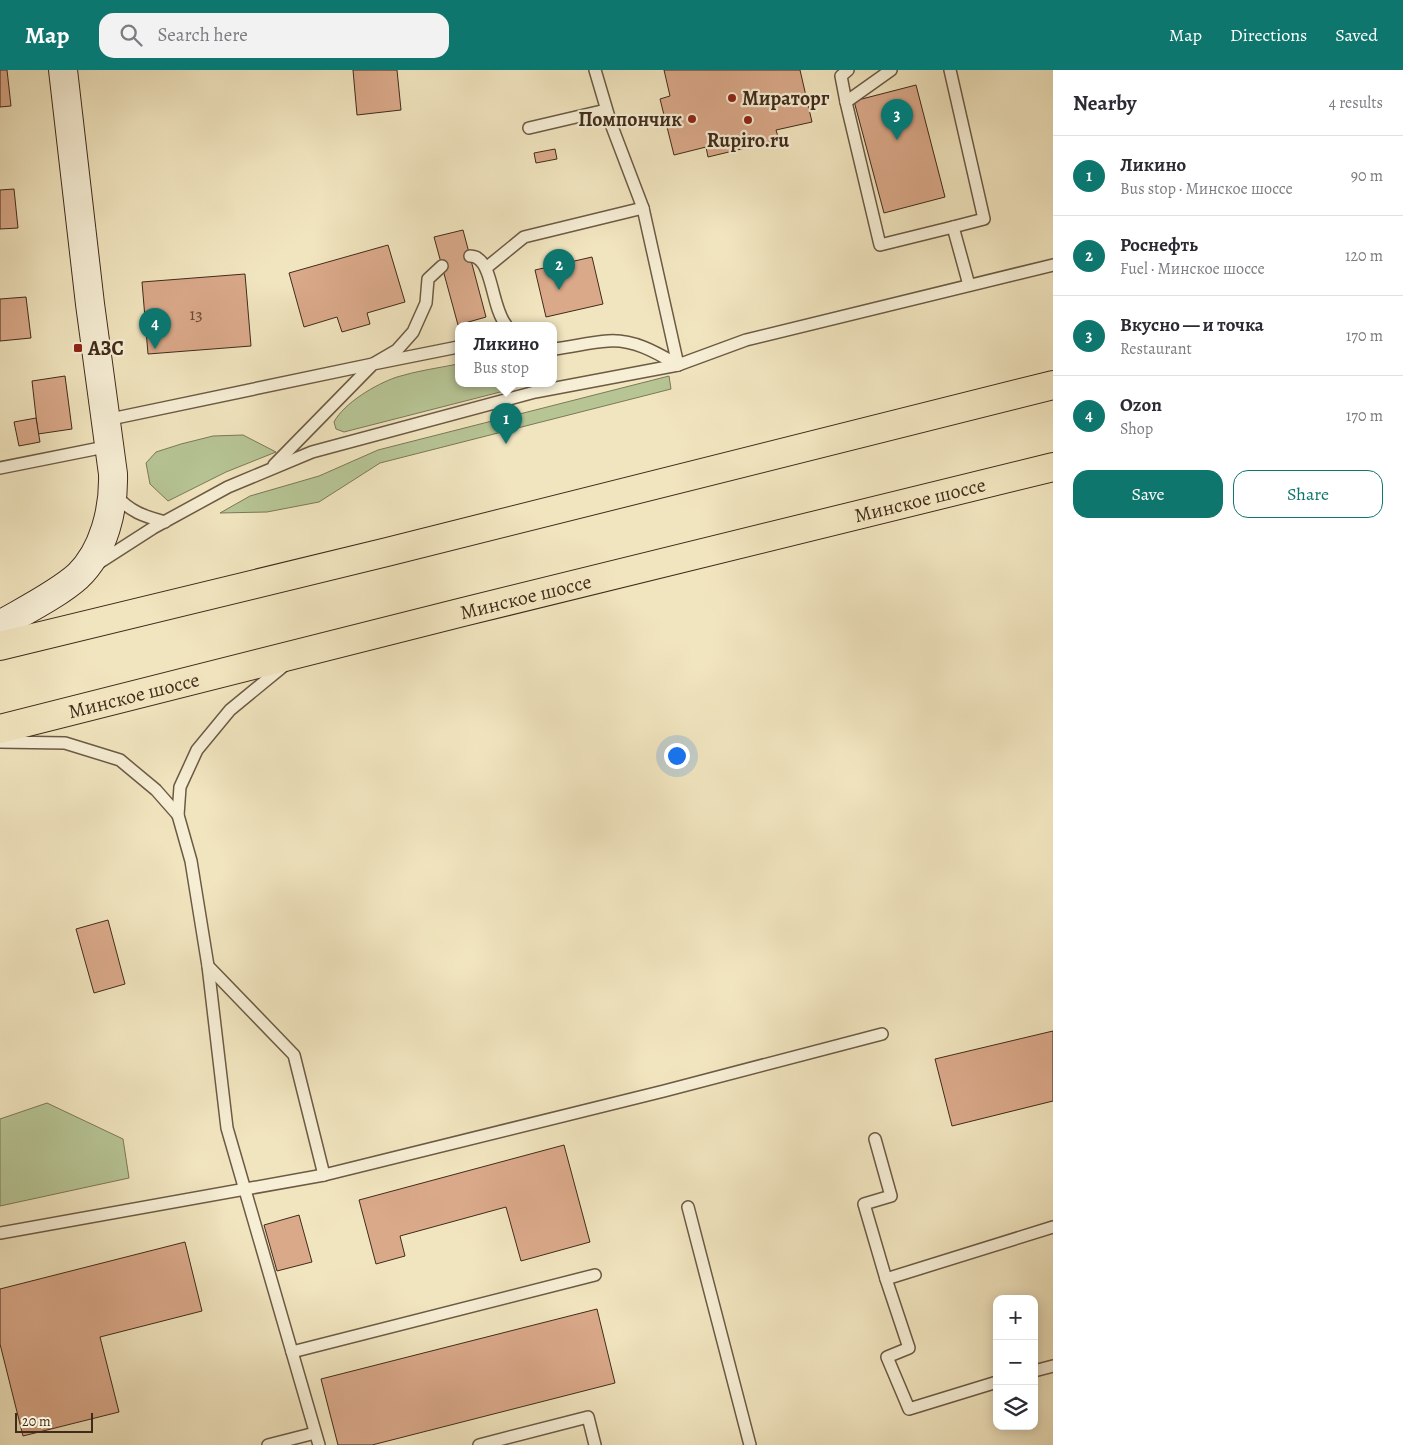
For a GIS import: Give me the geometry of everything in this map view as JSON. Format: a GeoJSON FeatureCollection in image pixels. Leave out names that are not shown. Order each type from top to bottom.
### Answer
{"type":"FeatureCollection","features":[{"type":"Feature","properties":{"kind":"highway"},"geometry":{"type":"LineString","coordinates":[[0,646],[387,552],[1053,385]]}},
{"type":"Feature","properties":{"kind":"highway","name":"Минское шоссе"},"geometry":{"type":"LineString","coordinates":[[0,729],[302,652],[1053,467]]}},
{"type":"Feature","properties":{"kind":"street"},"geometry":{"type":"LineString","coordinates":[[0,625],[77,577],[90,562],[102,540],[108,520],[114,476],[90,304],[63,70]]}},
{"type":"Feature","properties":{"kind":"lane"},"geometry":{"type":"LineString","coordinates":[[595,70],[606,110],[643,208],[678,365]]}},
{"type":"Feature","properties":{"kind":"lane"},"geometry":{"type":"LineString","coordinates":[[848,70],[841,76],[880,245],[984,219],[950,70]]}},
{"type":"Feature","properties":{"kind":"lane"},"geometry":{"type":"LineString","coordinates":[[846,102],[891,70]]}},
{"type":"Feature","properties":{"kind":"lane"},"geometry":{"type":"LineString","coordinates":[[529,128],[606,110]]}},
{"type":"Feature","properties":{"kind":"lane"},"geometry":{"type":"LineString","coordinates":[[486,268],[524,238],[643,208]]}},
{"type":"Feature","properties":{"kind":"lane"},"geometry":{"type":"LineString","coordinates":[[953,227],[969,285]]}},
{"type":"Feature","properties":{"kind":"lane"},"geometry":{"type":"LineString","coordinates":[[470,256],[477,257],[486,268],[495,305],[504,322]]}},
{"type":"Feature","properties":{"kind":"lane"},"geometry":{"type":"LineString","coordinates":[[77,577],[165,522],[228,487],[312,452],[535,392],[678,365],[746,340],[1053,264]]}},
{"type":"Feature","properties":{"kind":"lane"},"geometry":{"type":"LineString","coordinates":[[272,468],[373,364],[397,350],[413,332],[426,303],[428,279],[442,266]]}},
{"type":"Feature","properties":{"kind":"lane"},"geometry":{"type":"LineString","coordinates":[[557,349],[610,340],[625,342],[650,350],[678,365]]}},
{"type":"Feature","properties":{"kind":"lane"},"geometry":{"type":"LineString","coordinates":[[0,468],[108,433],[373,364],[455,348]]}},
{"type":"Feature","properties":{"kind":"lane"},"geometry":{"type":"LineString","coordinates":[[112,492],[126,506],[144,517],[165,522]]}},
{"type":"Feature","properties":{"kind":"lane"},"geometry":{"type":"LineString","coordinates":[[302,652],[230,710],[197,750],[180,787],[178,815],[191,861],[208,966],[227,1128],[319,1445]]}},
{"type":"Feature","properties":{"kind":"lane"},"geometry":{"type":"LineString","coordinates":[[0,742],[65,743],[120,760],[156,790],[178,815]]}},
{"type":"Feature","properties":{"kind":"lane"},"geometry":{"type":"LineString","coordinates":[[208,966],[294,1054],[324,1175]]}},
{"type":"Feature","properties":{"kind":"lane"},"geometry":{"type":"LineString","coordinates":[[0,1233],[324,1175],[664,1091],[882,1034]]}},
{"type":"Feature","properties":{"kind":"lane"},"geometry":{"type":"LineString","coordinates":[[875,1139],[891,1196],[864,1204],[909,1348],[888,1357],[909,1408],[993,1383]]}},
{"type":"Feature","properties":{"kind":"lane"},"geometry":{"type":"LineString","coordinates":[[688,1207],[750,1445]]}},
{"type":"Feature","properties":{"kind":"lane"},"geometry":{"type":"LineString","coordinates":[[886,1279],[1053,1227]]}},
{"type":"Feature","properties":{"kind":"lane"},"geometry":{"type":"LineString","coordinates":[[292,1352],[595,1275]]}},
{"type":"Feature","properties":{"kind":"lane"},"geometry":{"type":"LineString","coordinates":[[1038,1370],[1053,1366]]}},
{"type":"Feature","properties":{"kind":"lane"},"geometry":{"type":"LineString","coordinates":[[479,1445],[588,1417],[595,1445]]}},
{"type":"Feature","properties":{"kind":"lane"},"geometry":{"type":"LineString","coordinates":[[268,1445],[315,1433]]}},
{"type":"Feature","properties":{"kind":"green space"},"geometry":{"type":"Polygon","coordinates":[[[455,365],[455,387],[514,387],[344,432],[336,429],[334,422],[339,415],[361,395],[389,380],[419,371],[455,365]]]}},
{"type":"Feature","properties":{"kind":"green space"},"geometry":{"type":"Polygon","coordinates":[[[669,376],[671,389],[380,463],[319,502],[267,512],[220,513],[250,496],[319,476],[378,450],[669,376]]]}},
{"type":"Feature","properties":{"kind":"green space"},"geometry":{"type":"Polygon","coordinates":[[[243,435],[276,452],[226,472],[168,501],[150,484],[146,463],[156,452],[213,436],[243,435]]]}},
{"type":"Feature","properties":{"kind":"green space"},"geometry":{"type":"Polygon","coordinates":[[[47,1103],[123,1139],[129,1178],[0,1206],[0,1119],[47,1103]]]}},
{"type":"Feature","properties":{"kind":"building"},"geometry":{"type":"Polygon","coordinates":[[[0,70],[7,70],[11,106],[0,107],[0,70]]]}},
{"type":"Feature","properties":{"kind":"building"},"geometry":{"type":"Polygon","coordinates":[[[353,70],[397,70],[401,110],[357,115],[353,70]]]}},
{"type":"Feature","properties":{"kind":"building"},"geometry":{"type":"Polygon","coordinates":[[[664,70],[800,70],[812,122],[776,130],[779,140],[708,157],[706,147],[674,155],[660,99],[670,96],[664,70]]]}},
{"type":"Feature","properties":{"kind":"building"},"geometry":{"type":"Polygon","coordinates":[[[916,85],[945,197],[884,213],[854,101],[916,85]]]}},
{"type":"Feature","properties":{"kind":"building"},"geometry":{"type":"Polygon","coordinates":[[[555,149],[557,159],[536,163],[534,153],[555,149]]]}},
{"type":"Feature","properties":{"kind":"building"},"geometry":{"type":"Polygon","coordinates":[[[14,189],[18,228],[0,229],[0,190],[14,189]]]}},
{"type":"Feature","properties":{"kind":"building"},"geometry":{"type":"Polygon","coordinates":[[[463,230],[486,317],[468,322],[457,322],[434,237],[463,230]]]}},
{"type":"Feature","properties":{"kind":"building"},"geometry":{"type":"Polygon","coordinates":[[[388,245],[405,302],[367,313],[370,324],[342,332],[337,317],[304,327],[289,273],[388,245]]]}},
{"type":"Feature","properties":{"kind":"building"},"geometry":{"type":"Polygon","coordinates":[[[592,257],[603,304],[546,317],[535,270],[592,257]]]}},
{"type":"Feature","properties":{"kind":"building"},"geometry":{"type":"Polygon","coordinates":[[[245,274],[251,346],[148,354],[142,282],[245,274]]]}},
{"type":"Feature","properties":{"kind":"building"},"geometry":{"type":"Polygon","coordinates":[[[26,297],[31,338],[0,341],[0,299],[26,297]]]}},
{"type":"Feature","properties":{"kind":"building"},"geometry":{"type":"Polygon","coordinates":[[[65,376],[72,429],[38,434],[32,381],[65,376]]]}},
{"type":"Feature","properties":{"kind":"building"},"geometry":{"type":"Polygon","coordinates":[[[36,418],[40,442],[19,446],[14,422],[36,418]]]}},
{"type":"Feature","properties":{"kind":"building"},"geometry":{"type":"Polygon","coordinates":[[[108,920],[125,984],[94,993],[76,929],[108,920]]]}},
{"type":"Feature","properties":{"kind":"building"},"geometry":{"type":"Polygon","coordinates":[[[1053,1031],[1053,1101],[952,1126],[935,1059],[1053,1031]]]}},
{"type":"Feature","properties":{"kind":"building"},"geometry":{"type":"Polygon","coordinates":[[[564,1145],[590,1242],[521,1261],[506,1207],[400,1236],[405,1256],[376,1264],[359,1200],[564,1145]]]}},
{"type":"Feature","properties":{"kind":"building"},"geometry":{"type":"Polygon","coordinates":[[[299,1215],[312,1262],[277,1271],[264,1225],[299,1215]]]}},
{"type":"Feature","properties":{"kind":"building"},"geometry":{"type":"Polygon","coordinates":[[[185,1242],[202,1311],[100,1337],[119,1412],[23,1436],[0,1344],[0,1289],[185,1242]]]}},
{"type":"Feature","properties":{"kind":"building"},"geometry":{"type":"Polygon","coordinates":[[[597,1309],[615,1383],[372,1445],[338,1445],[321,1379],[597,1309]]]}},
{"type":"Feature","properties":{"kind":"place","name":"Мираторг"},"geometry":{"type":"Point","coordinates":[732,98]}},
{"type":"Feature","properties":{"kind":"place","name":"Помпончик"},"geometry":{"type":"Point","coordinates":[692,119]}},
{"type":"Feature","properties":{"kind":"place","name":"Rupiro.ru"},"geometry":{"type":"Point","coordinates":[748,120]}},
{"type":"Feature","properties":{"kind":"place","name":"Вкусно — и точка"},"geometry":{"type":"Point","coordinates":[897,140]}},
{"type":"Feature","properties":{"kind":"place","name":"Роснефть"},"geometry":{"type":"Point","coordinates":[559,290]}},
{"type":"Feature","properties":{"kind":"place","name":"АЗС"},"geometry":{"type":"Point","coordinates":[78,348]}},
{"type":"Feature","properties":{"kind":"place","name":"Ozon"},"geometry":{"type":"Point","coordinates":[155,349]}},
{"type":"Feature","properties":{"kind":"place","name":"Ликино"},"geometry":{"type":"Point","coordinates":[506,444]}}]}
